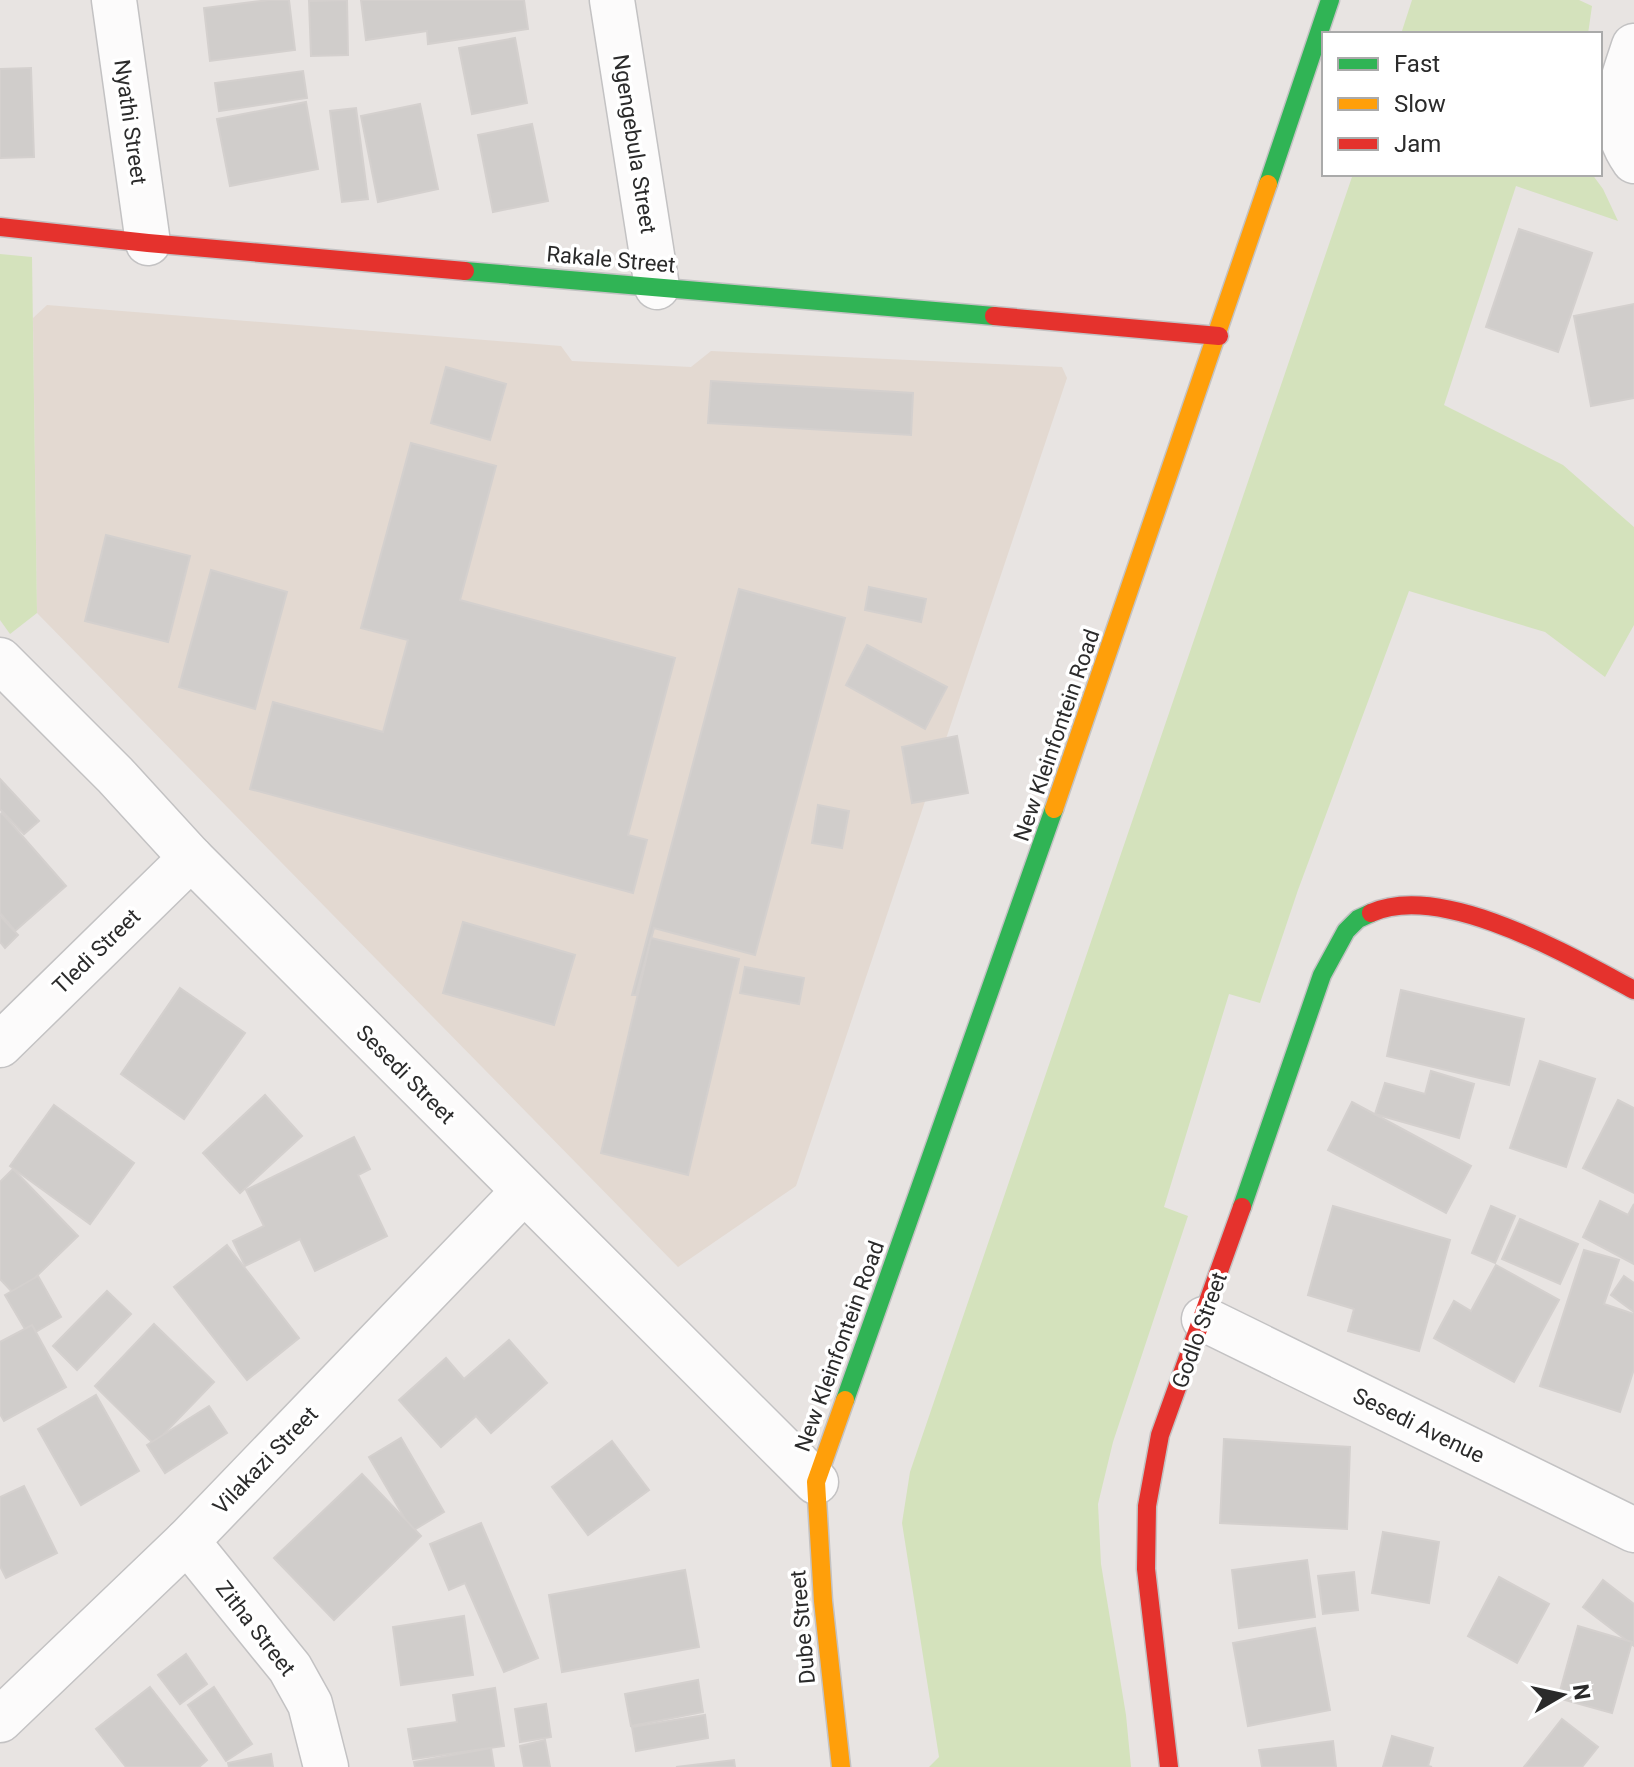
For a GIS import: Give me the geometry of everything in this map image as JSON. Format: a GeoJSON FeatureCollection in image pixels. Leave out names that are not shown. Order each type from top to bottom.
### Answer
{"type":"FeatureCollection","features":[{"type":"Feature","properties":{"kind":"street","name":"Nyathi Street"},"geometry":{"type":"LineString","coordinates":[[114,0],[148,243]]}},
{"type":"Feature","properties":{"kind":"street","name":"Ngengebula Street"},"geometry":{"type":"LineString","coordinates":[[612,0],[657,287]]}},
{"type":"Feature","properties":{"kind":"street","name":"New Kleinfontein Road"},"geometry":{"type":"LineString","coordinates":[[816,1482],[965,1067],[1219,336],[1330,0]]}},
{"type":"Feature","properties":{"kind":"street"},"geometry":{"type":"LineString","coordinates":[[1634,46],[1617,97],[1618,128],[1634,161]]}},
{"type":"Feature","properties":{"kind":"street","name":"Rakale Street"},"geometry":{"type":"LineString","coordinates":[[0,227],[148,243],[1219,336]]}},
{"type":"Feature","properties":{"kind":"street","name":"Sesedi Street"},"geometry":{"type":"LineString","coordinates":[[0,660],[115,775],[191,858],[816,1482]]}},
{"type":"Feature","properties":{"kind":"street","name":"Tledi Street"},"geometry":{"type":"LineString","coordinates":[[0,1045],[191,858]]}},
{"type":"Feature","properties":{"kind":"street","name":"Godlo Street"},"geometry":{"type":"LineString","coordinates":[[1169,1767],[1146,1569],[1147,1506],[1160,1435],[1204,1319],[1322,975],[1342,936],[1360,917],[1401,903],[1424,904],[1529,935],[1634,990]]}},
{"type":"Feature","properties":{"kind":"street","name":"Vilakazi Street"},"geometry":{"type":"LineString","coordinates":[[0,1720],[187,1541],[523,1192]]}},
{"type":"Feature","properties":{"kind":"street","name":"Sesedi Avenue"},"geometry":{"type":"LineString","coordinates":[[1204,1319],[1634,1530]]}},
{"type":"Feature","properties":{"kind":"street","name":"Dube Street"},"geometry":{"type":"LineString","coordinates":[[816,1482],[823,1601],[841,1767]]}},
{"type":"Feature","properties":{"kind":"street","name":"Zitha Street"},"geometry":{"type":"LineString","coordinates":[[187,1541],[290,1668],[310,1704],[326,1767]]}},
{"type":"Feature","properties":{"kind":"shaded area"},"geometry":{"type":"Polygon","coordinates":[[[47,305],[561,346],[572,361],[691,367],[711,351],[1062,367],[1067,378],[796,1186],[678,1267],[37,613],[33,318],[47,305]]]}},
{"type":"Feature","properties":{"kind":"green space"},"geometry":{"type":"Polygon","coordinates":[[[1412,0],[1579,0],[1592,6],[1588,32],[1402,32],[1412,0]]]}},
{"type":"Feature","properties":{"kind":"green space"},"geometry":{"type":"Polygon","coordinates":[[[1352,176],[1593,176],[1618,221],[1516,186],[1444,405],[1563,465],[1634,527],[1634,625],[1605,677],[1545,632],[1409,591],[1298,890],[1260,1003],[1229,994],[1164,1207],[1188,1216],[1113,1442],[1098,1504],[1101,1564],[1126,1715],[1131,1767],[929,1767],[939,1757],[902,1523],[910,1472],[1352,176]]]}},
{"type":"Feature","properties":{"kind":"green space"},"geometry":{"type":"Polygon","coordinates":[[[0,254],[32,257],[37,613],[10,634],[0,620],[0,254]]]}},
{"type":"Feature","properties":{"kind":"building"},"geometry":{"type":"Polygon","coordinates":[[[289,0],[295,50],[210,61],[204,8],[289,0]]]}},
{"type":"Feature","properties":{"kind":"building"},"geometry":{"type":"Polygon","coordinates":[[[347,0],[348,55],[311,56],[309,1],[347,0]]]}},
{"type":"Feature","properties":{"kind":"building"},"geometry":{"type":"Polygon","coordinates":[[[361,0],[524,0],[528,29],[428,44],[427,31],[366,40],[361,0]]]}},
{"type":"Feature","properties":{"kind":"building"},"geometry":{"type":"Polygon","coordinates":[[[515,38],[527,103],[472,114],[459,48],[515,38]]]}},
{"type":"Feature","properties":{"kind":"building"},"geometry":{"type":"Polygon","coordinates":[[[31,68],[34,157],[0,158],[0,69],[31,68]]]}},
{"type":"Feature","properties":{"kind":"building"},"geometry":{"type":"Polygon","coordinates":[[[303,71],[307,98],[219,111],[215,83],[303,71]]]}},
{"type":"Feature","properties":{"kind":"building"},"geometry":{"type":"Polygon","coordinates":[[[306,102],[318,169],[230,186],[217,119],[306,102]]]}},
{"type":"Feature","properties":{"kind":"building"},"geometry":{"type":"Polygon","coordinates":[[[420,104],[438,189],[378,202],[361,116],[420,104]]]}},
{"type":"Feature","properties":{"kind":"building"},"geometry":{"type":"Polygon","coordinates":[[[356,108],[368,199],[342,202],[330,111],[356,108]]]}},
{"type":"Feature","properties":{"kind":"building"},"geometry":{"type":"Polygon","coordinates":[[[532,124],[548,201],[493,212],[478,135],[532,124]]]}},
{"type":"Feature","properties":{"kind":"building"},"geometry":{"type":"Polygon","coordinates":[[[1519,229],[1592,253],[1558,352],[1486,327],[1519,229]]]}},
{"type":"Feature","properties":{"kind":"building"},"geometry":{"type":"Polygon","coordinates":[[[1634,304],[1634,398],[1591,406],[1574,316],[1634,304]]]}},
{"type":"Feature","properties":{"kind":"building"},"geometry":{"type":"Polygon","coordinates":[[[446,367],[506,384],[490,440],[431,423],[446,367]]]}},
{"type":"Feature","properties":{"kind":"building"},"geometry":{"type":"Polygon","coordinates":[[[711,381],[913,393],[911,435],[708,423],[711,381]]]}},
{"type":"Feature","properties":{"kind":"building"},"geometry":{"type":"Polygon","coordinates":[[[411,443],[496,466],[460,600],[675,658],[628,835],[647,840],[633,893],[250,789],[273,702],[383,732],[408,640],[361,628],[411,443]]]}},
{"type":"Feature","properties":{"kind":"building"},"geometry":{"type":"Polygon","coordinates":[[[106,535],[190,556],[168,642],[85,621],[106,535]]]}},
{"type":"Feature","properties":{"kind":"building"},"geometry":{"type":"Polygon","coordinates":[[[211,570],[287,592],[255,709],[179,687],[211,570]]]}},
{"type":"Feature","properties":{"kind":"building"},"geometry":{"type":"Polygon","coordinates":[[[869,587],[926,599],[921,622],[865,610],[869,587]]]}},
{"type":"Feature","properties":{"kind":"building"},"geometry":{"type":"Polygon","coordinates":[[[739,589],[845,618],[755,955],[654,928],[636,995],[632,995],[739,589]]]}},
{"type":"Feature","properties":{"kind":"building"},"geometry":{"type":"Polygon","coordinates":[[[867,645],[947,687],[925,729],[846,685],[867,645]]]}},
{"type":"Feature","properties":{"kind":"building"},"geometry":{"type":"Polygon","coordinates":[[[957,736],[968,793],[912,803],[902,747],[957,736]]]}},
{"type":"Feature","properties":{"kind":"building"},"geometry":{"type":"Polygon","coordinates":[[[0,779],[39,821],[24,834],[0,809],[0,779]]]}},
{"type":"Feature","properties":{"kind":"building"},"geometry":{"type":"Polygon","coordinates":[[[818,805],[849,811],[842,848],[812,843],[818,805]]]}},
{"type":"Feature","properties":{"kind":"building"},"geometry":{"type":"Polygon","coordinates":[[[2,813],[66,886],[15,931],[0,913],[2,813]]]}},
{"type":"Feature","properties":{"kind":"building"},"geometry":{"type":"Polygon","coordinates":[[[0,916],[18,935],[5,948],[0,942],[0,916]]]}},
{"type":"Feature","properties":{"kind":"building"},"geometry":{"type":"Polygon","coordinates":[[[463,922],[575,955],[554,1025],[443,993],[463,922]]]}},
{"type":"Feature","properties":{"kind":"building"},"geometry":{"type":"Polygon","coordinates":[[[651,938],[739,959],[688,1175],[601,1153],[651,938]]]}},
{"type":"Feature","properties":{"kind":"building"},"geometry":{"type":"Polygon","coordinates":[[[745,967],[804,978],[799,1004],[740,993],[745,967]]]}},
{"type":"Feature","properties":{"kind":"building"},"geometry":{"type":"Polygon","coordinates":[[[180,988],[245,1033],[184,1119],[121,1074],[180,988]]]}},
{"type":"Feature","properties":{"kind":"building"},"geometry":{"type":"Polygon","coordinates":[[[1401,990],[1524,1019],[1509,1085],[1387,1056],[1401,990]]]}},
{"type":"Feature","properties":{"kind":"building"},"geometry":{"type":"Polygon","coordinates":[[[1540,1061],[1595,1079],[1566,1167],[1510,1148],[1540,1061]]]}},
{"type":"Feature","properties":{"kind":"building"},"geometry":{"type":"Polygon","coordinates":[[[1431,1071],[1474,1084],[1459,1138],[1375,1114],[1385,1083],[1425,1094],[1431,1071]]]}},
{"type":"Feature","properties":{"kind":"building"},"geometry":{"type":"Polygon","coordinates":[[[265,1095],[302,1136],[240,1193],[203,1153],[265,1095]]]}},
{"type":"Feature","properties":{"kind":"building"},"geometry":{"type":"Polygon","coordinates":[[[1618,1100],[1634,1108],[1634,1193],[1583,1168],[1618,1100]]]}},
{"type":"Feature","properties":{"kind":"building"},"geometry":{"type":"Polygon","coordinates":[[[1352,1102],[1471,1166],[1446,1213],[1328,1150],[1352,1102]]]}},
{"type":"Feature","properties":{"kind":"building"},"geometry":{"type":"Polygon","coordinates":[[[54,1105],[134,1163],[90,1224],[10,1166],[54,1105]]]}},
{"type":"Feature","properties":{"kind":"building"},"geometry":{"type":"Polygon","coordinates":[[[354,1137],[370,1169],[358,1175],[387,1236],[315,1271],[300,1239],[245,1266],[233,1241],[264,1226],[246,1190],[354,1137]]]}},
{"type":"Feature","properties":{"kind":"building"},"geometry":{"type":"Polygon","coordinates":[[[13,1169],[78,1236],[16,1296],[0,1279],[0,1182],[13,1169]]]}},
{"type":"Feature","properties":{"kind":"building"},"geometry":{"type":"Polygon","coordinates":[[[1600,1201],[1628,1215],[1634,1204],[1634,1264],[1583,1237],[1600,1201]]]}},
{"type":"Feature","properties":{"kind":"building"},"geometry":{"type":"Polygon","coordinates":[[[1333,1206],[1450,1240],[1419,1351],[1348,1331],[1354,1309],[1308,1295],[1333,1206]]]}},
{"type":"Feature","properties":{"kind":"building"},"geometry":{"type":"Polygon","coordinates":[[[1491,1206],[1515,1216],[1495,1263],[1472,1253],[1491,1206]]]}},
{"type":"Feature","properties":{"kind":"building"},"geometry":{"type":"Polygon","coordinates":[[[1520,1219],[1578,1244],[1560,1284],[1502,1259],[1520,1219]]]}},
{"type":"Feature","properties":{"kind":"building"},"geometry":{"type":"Polygon","coordinates":[[[227,1245],[299,1338],[247,1380],[174,1287],[227,1245]]]}},
{"type":"Feature","properties":{"kind":"building"},"geometry":{"type":"Polygon","coordinates":[[[1584,1250],[1619,1260],[1604,1304],[1634,1314],[1634,1369],[1620,1412],[1540,1386],[1584,1250]]]}},
{"type":"Feature","properties":{"kind":"building"},"geometry":{"type":"Polygon","coordinates":[[[1496,1265],[1559,1300],[1514,1382],[1434,1338],[1454,1301],[1471,1311],[1496,1265]]]}},
{"type":"Feature","properties":{"kind":"building"},"geometry":{"type":"Polygon","coordinates":[[[38,1276],[61,1317],[29,1336],[5,1295],[38,1276]]]}},
{"type":"Feature","properties":{"kind":"building"},"geometry":{"type":"Polygon","coordinates":[[[1624,1276],[1634,1283],[1634,1312],[1611,1295],[1624,1276]]]}},
{"type":"Feature","properties":{"kind":"building"},"geometry":{"type":"Polygon","coordinates":[[[107,1291],[131,1314],[77,1370],[53,1346],[107,1291]]]}},
{"type":"Feature","properties":{"kind":"building"},"geometry":{"type":"Polygon","coordinates":[[[154,1324],[214,1382],[154,1444],[95,1386],[154,1324]]]}},
{"type":"Feature","properties":{"kind":"building"},"geometry":{"type":"Polygon","coordinates":[[[32,1325],[66,1387],[4,1421],[0,1414],[0,1342],[32,1325]]]}},
{"type":"Feature","properties":{"kind":"building"},"geometry":{"type":"Polygon","coordinates":[[[509,1340],[547,1383],[491,1433],[476,1416],[441,1447],[399,1400],[446,1358],[464,1379],[509,1340]]]}},
{"type":"Feature","properties":{"kind":"building"},"geometry":{"type":"Polygon","coordinates":[[[96,1395],[139,1471],[81,1505],[38,1429],[96,1395]]]}},
{"type":"Feature","properties":{"kind":"building"},"geometry":{"type":"Polygon","coordinates":[[[209,1406],[227,1433],[165,1473],[147,1445],[209,1406]]]}},
{"type":"Feature","properties":{"kind":"building"},"geometry":{"type":"Polygon","coordinates":[[[401,1438],[444,1512],[412,1531],[369,1457],[401,1438]]]}},
{"type":"Feature","properties":{"kind":"building"},"geometry":{"type":"Polygon","coordinates":[[[1224,1439],[1350,1447],[1347,1529],[1220,1523],[1224,1439]]]}},
{"type":"Feature","properties":{"kind":"building"},"geometry":{"type":"Polygon","coordinates":[[[612,1441],[649,1490],[588,1535],[552,1487],[612,1441]]]}},
{"type":"Feature","properties":{"kind":"building"},"geometry":{"type":"Polygon","coordinates":[[[362,1474],[421,1536],[334,1620],[274,1558],[362,1474]]]}},
{"type":"Feature","properties":{"kind":"building"},"geometry":{"type":"Polygon","coordinates":[[[24,1486],[57,1553],[6,1578],[0,1566],[0,1497],[24,1486]]]}},
{"type":"Feature","properties":{"kind":"building"},"geometry":{"type":"Polygon","coordinates":[[[481,1523],[538,1658],[504,1672],[465,1583],[449,1590],[430,1544],[481,1523]]]}},
{"type":"Feature","properties":{"kind":"building"},"geometry":{"type":"Polygon","coordinates":[[[1383,1532],[1439,1542],[1429,1603],[1372,1593],[1383,1532]]]}},
{"type":"Feature","properties":{"kind":"building"},"geometry":{"type":"Polygon","coordinates":[[[1307,1560],[1315,1617],[1239,1628],[1232,1570],[1307,1560]]]}},
{"type":"Feature","properties":{"kind":"building"},"geometry":{"type":"Polygon","coordinates":[[[685,1570],[699,1647],[562,1672],[549,1595],[685,1570]]]}},
{"type":"Feature","properties":{"kind":"building"},"geometry":{"type":"Polygon","coordinates":[[[1354,1572],[1358,1610],[1323,1614],[1318,1576],[1354,1572]]]}},
{"type":"Feature","properties":{"kind":"building"},"geometry":{"type":"Polygon","coordinates":[[[1499,1577],[1549,1604],[1517,1663],[1468,1636],[1499,1577]]]}},
{"type":"Feature","properties":{"kind":"building"},"geometry":{"type":"Polygon","coordinates":[[[1603,1580],[1634,1604],[1634,1646],[1583,1607],[1603,1580]]]}},
{"type":"Feature","properties":{"kind":"building"},"geometry":{"type":"Polygon","coordinates":[[[464,1616],[473,1675],[401,1685],[393,1627],[464,1616]]]}},
{"type":"Feature","properties":{"kind":"building"},"geometry":{"type":"Polygon","coordinates":[[[1578,1626],[1632,1642],[1612,1713],[1558,1698],[1578,1626]]]}},
{"type":"Feature","properties":{"kind":"building"},"geometry":{"type":"Polygon","coordinates":[[[1315,1628],[1330,1710],[1248,1726],[1233,1643],[1315,1628]]]}},
{"type":"Feature","properties":{"kind":"building"},"geometry":{"type":"Polygon","coordinates":[[[186,1654],[207,1684],[180,1704],[158,1675],[186,1654]]]}},
{"type":"Feature","properties":{"kind":"building"},"geometry":{"type":"Polygon","coordinates":[[[698,1680],[703,1712],[631,1726],[625,1694],[698,1680]]]}},
{"type":"Feature","properties":{"kind":"building"},"geometry":{"type":"Polygon","coordinates":[[[150,1687],[207,1760],[199,1767],[126,1767],[96,1729],[150,1687]]]}},
{"type":"Feature","properties":{"kind":"building"},"geometry":{"type":"Polygon","coordinates":[[[214,1687],[252,1744],[226,1761],[188,1705],[214,1687]]]}},
{"type":"Feature","properties":{"kind":"building"},"geometry":{"type":"Polygon","coordinates":[[[495,1688],[504,1746],[413,1759],[408,1729],[457,1722],[453,1695],[495,1688]]]}},
{"type":"Feature","properties":{"kind":"building"},"geometry":{"type":"Polygon","coordinates":[[[546,1704],[551,1737],[520,1742],[515,1709],[546,1704]]]}},
{"type":"Feature","properties":{"kind":"building"},"geometry":{"type":"Polygon","coordinates":[[[705,1715],[708,1738],[636,1751],[632,1727],[705,1715]]]}},
{"type":"Feature","properties":{"kind":"building"},"geometry":{"type":"Polygon","coordinates":[[[1562,1719],[1598,1747],[1582,1767],[1524,1767],[1562,1719]]]}},
{"type":"Feature","properties":{"kind":"building"},"geometry":{"type":"Polygon","coordinates":[[[1392,1736],[1433,1748],[1428,1766],[1432,1767],[1383,1767],[1392,1736]]]}},
{"type":"Feature","properties":{"kind":"building"},"geometry":{"type":"Polygon","coordinates":[[[545,1740],[550,1767],[524,1767],[520,1746],[545,1740]]]}},
{"type":"Feature","properties":{"kind":"building"},"geometry":{"type":"Polygon","coordinates":[[[1333,1741],[1336,1767],[1262,1767],[1259,1750],[1333,1741]]]}},
{"type":"Feature","properties":{"kind":"building"},"geometry":{"type":"Polygon","coordinates":[[[491,1748],[494,1767],[415,1767],[414,1762],[491,1748]]]}},
{"type":"Feature","properties":{"kind":"building"},"geometry":{"type":"Polygon","coordinates":[[[271,1754],[273,1767],[229,1767],[228,1763],[271,1754]]]}},
{"type":"Feature","properties":{"kind":"building"},"geometry":{"type":"Polygon","coordinates":[[[734,1760],[735,1767],[676,1767],[734,1760]]]}},
{"type":"Feature","properties":{"kind":"traffic: fast"},"geometry":{"type":"LineString","coordinates":[[1268,184],[1330,0]]}},
{"type":"Feature","properties":{"kind":"traffic: fast"},"geometry":{"type":"LineString","coordinates":[[465,271],[994,316]]}},
{"type":"Feature","properties":{"kind":"traffic: fast"},"geometry":{"type":"LineString","coordinates":[[845,1400],[1054,809]]}},
{"type":"Feature","properties":{"kind":"traffic: fast"},"geometry":{"type":"LineString","coordinates":[[1242,1207],[1322,975],[1346,931],[1358,919],[1371,913]]}},
{"type":"Feature","properties":{"kind":"traffic: slow"},"geometry":{"type":"LineString","coordinates":[[1054,809],[1268,184]]}},
{"type":"Feature","properties":{"kind":"traffic: slow"},"geometry":{"type":"LineString","coordinates":[[841,1767],[823,1601],[816,1482],[845,1400]]}},
{"type":"Feature","properties":{"kind":"traffic: jam"},"geometry":{"type":"LineString","coordinates":[[0,227],[465,271]]}},
{"type":"Feature","properties":{"kind":"traffic: jam"},"geometry":{"type":"LineString","coordinates":[[994,316],[1219,336]]}},
{"type":"Feature","properties":{"kind":"traffic: jam"},"geometry":{"type":"LineString","coordinates":[[1371,913],[1400,906],[1433,907],[1469,914],[1541,942],[1634,990]]}},
{"type":"Feature","properties":{"kind":"traffic: jam"},"geometry":{"type":"LineString","coordinates":[[1169,1767],[1146,1569],[1147,1506],[1160,1435],[1242,1207]]}}]}
